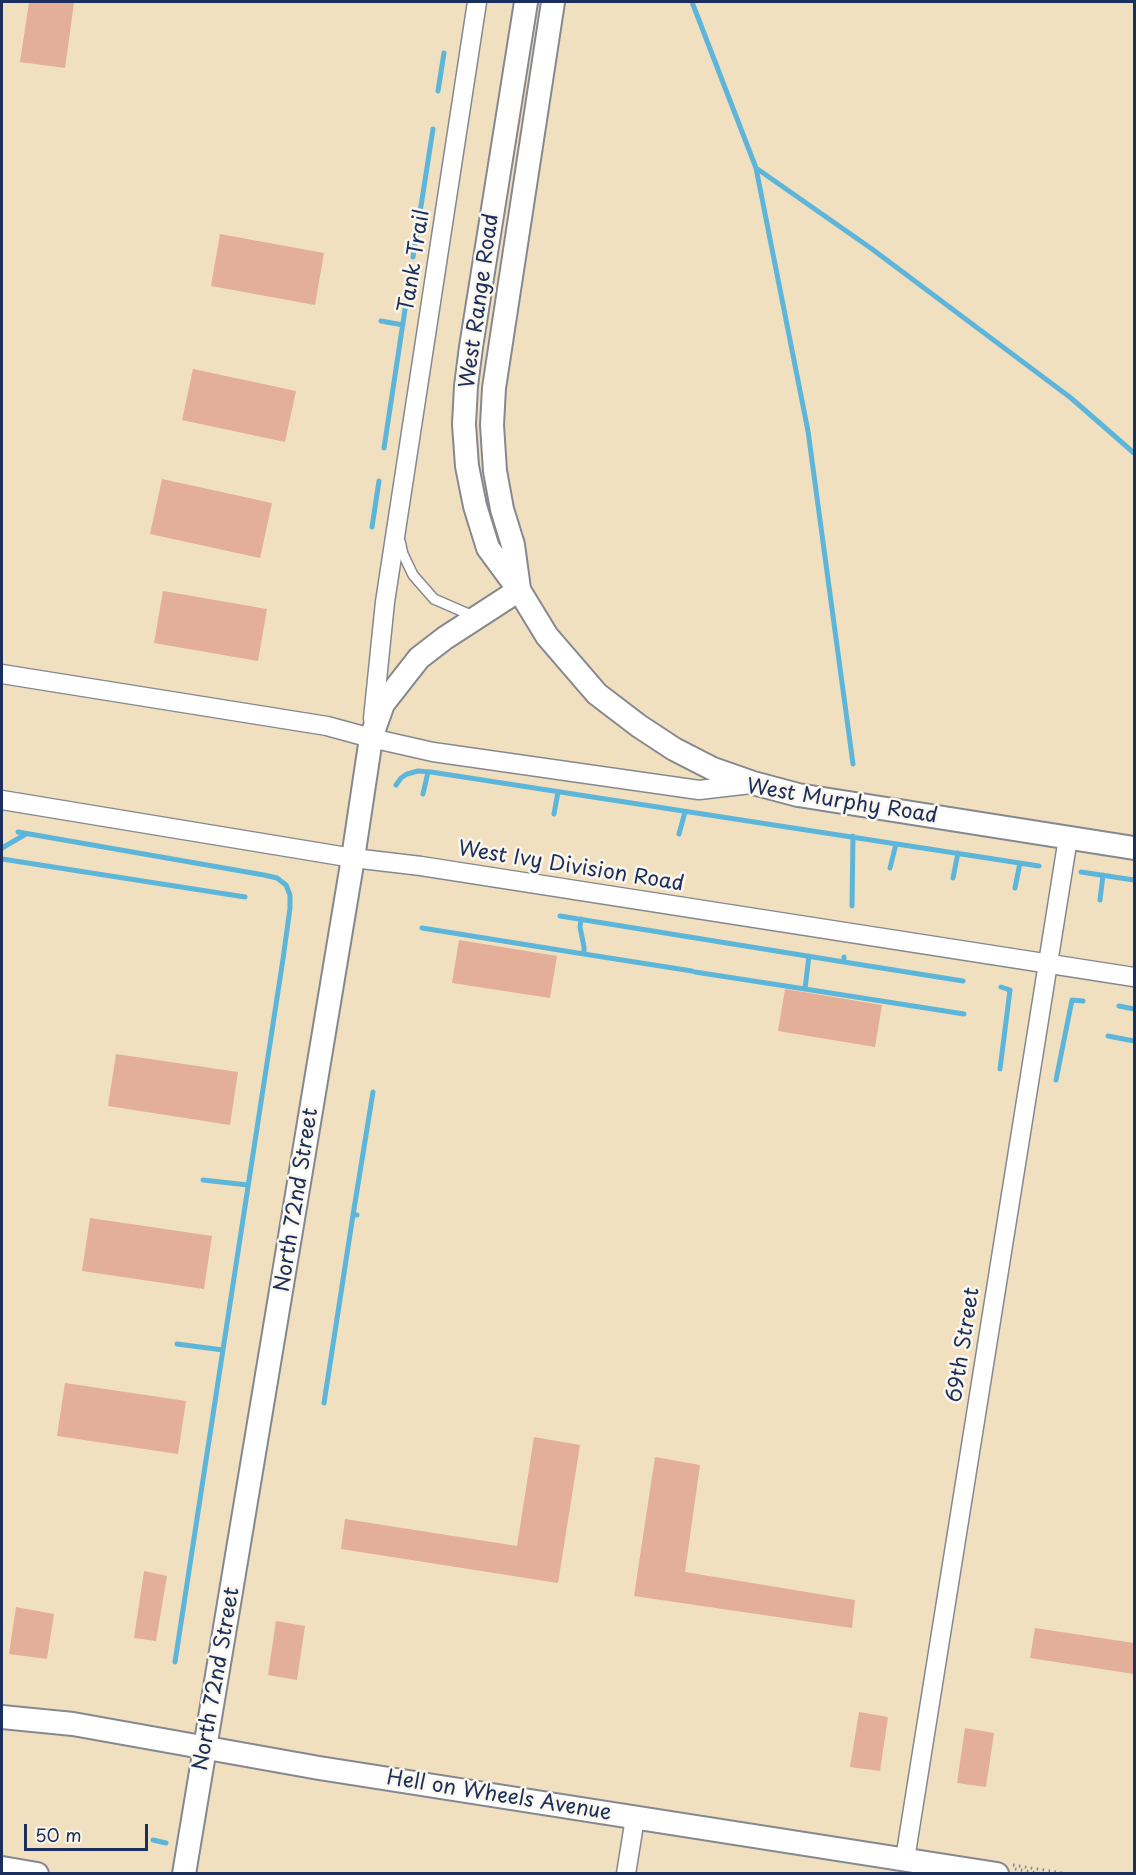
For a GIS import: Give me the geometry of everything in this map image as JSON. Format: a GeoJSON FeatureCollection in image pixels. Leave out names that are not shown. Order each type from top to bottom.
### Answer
{"type":"FeatureCollection","features":[{"type":"Feature","properties":{"kind":"street","name":"Tank Trail"},"geometry":{"type":"LineString","coordinates":[[371,738],[385,602],[477,2]]}},
{"type":"Feature","properties":{"kind":"street","name":"West Range Road"},"geometry":{"type":"LineString","coordinates":[[526,2],[466,386],[464,424],[467,466],[475,506],[488,548],[519,590],[547,636],[597,694],[639,726],[674,748],[713,769],[753,783]]}},
{"type":"Feature","properties":{"kind":"street","name":"West Range Road"},"geometry":{"type":"LineString","coordinates":[[519,590],[513,545],[502,509],[495,471],[492,425],[494,388],[553,2]]}},
{"type":"Feature","properties":{"kind":"street","name":"North 72nd Street"},"geometry":{"type":"LineString","coordinates":[[184,1874],[371,738],[383,704],[419,658],[445,638],[519,590]]}},
{"type":"Feature","properties":{"kind":"street","name":"West Murphy Road"},"geometry":{"type":"LineString","coordinates":[[2,674],[306,722],[433,752],[699,790],[753,783],[798,795],[1134,848]]}},
{"type":"Feature","properties":{"kind":"street","name":"West Ivy Division Road"},"geometry":{"type":"LineString","coordinates":[[2,800],[353,858],[421,866],[1134,977]]}},
{"type":"Feature","properties":{"kind":"street","name":"69th Street"},"geometry":{"type":"LineString","coordinates":[[905,1858],[1068,838]]}},
{"type":"Feature","properties":{"kind":"street","name":"Hell on Wheels Avenue"},"geometry":{"type":"LineString","coordinates":[[2,1717],[66,1723],[159,1738],[206,1749],[997,1874]]}},
{"type":"Feature","properties":{"kind":"street"},"geometry":{"type":"LineString","coordinates":[[626,1874],[635,1818]]}},
{"type":"Feature","properties":{"kind":"street"},"geometry":{"type":"LineString","coordinates":[[2,1868],[37,1874]]}},
{"type":"Feature","properties":{"kind":"lane","name":"Tank Trail"},"geometry":{"type":"LineString","coordinates":[[397,526],[403,554],[412,575],[434,598],[476,618]]}},
{"type":"Feature","properties":{"kind":"building"},"geometry":{"type":"Polygon","coordinates":[[[29,2],[74,3],[65,68],[20,62],[29,2]]]}},
{"type":"Feature","properties":{"kind":"building"},"geometry":{"type":"Polygon","coordinates":[[[220,234],[324,253],[315,305],[211,286],[220,234]]]}},
{"type":"Feature","properties":{"kind":"building"},"geometry":{"type":"Polygon","coordinates":[[[193,369],[296,391],[285,442],[182,420],[193,369]]]}},
{"type":"Feature","properties":{"kind":"building"},"geometry":{"type":"Polygon","coordinates":[[[162,479],[272,503],[260,558],[150,534],[162,479]]]}},
{"type":"Feature","properties":{"kind":"building"},"geometry":{"type":"Polygon","coordinates":[[[163,591],[267,609],[258,661],[154,643],[163,591]]]}},
{"type":"Feature","properties":{"kind":"building"},"geometry":{"type":"Polygon","coordinates":[[[459,940],[557,956],[550,998],[452,983],[459,940]]]}},
{"type":"Feature","properties":{"kind":"building"},"geometry":{"type":"Polygon","coordinates":[[[785,989],[882,1005],[875,1047],[778,1031],[785,989]]]}},
{"type":"Feature","properties":{"kind":"building"},"geometry":{"type":"Polygon","coordinates":[[[116,1054],[238,1072],[230,1125],[108,1106],[116,1054]]]}},
{"type":"Feature","properties":{"kind":"building"},"geometry":{"type":"Polygon","coordinates":[[[90,1218],[212,1236],[204,1289],[82,1271],[90,1218]]]}},
{"type":"Feature","properties":{"kind":"building"},"geometry":{"type":"Polygon","coordinates":[[[65,1383],[186,1401],[178,1454],[57,1436],[65,1383]]]}},
{"type":"Feature","properties":{"kind":"building"},"geometry":{"type":"Polygon","coordinates":[[[534,1437],[580,1445],[558,1583],[341,1549],[345,1519],[517,1546],[534,1437]]]}},
{"type":"Feature","properties":{"kind":"building"},"geometry":{"type":"Polygon","coordinates":[[[655,1457],[700,1465],[685,1572],[855,1600],[852,1628],[634,1596],[655,1457]]]}},
{"type":"Feature","properties":{"kind":"building"},"geometry":{"type":"Polygon","coordinates":[[[144,1571],[167,1576],[156,1641],[134,1638],[144,1571]]]}},
{"type":"Feature","properties":{"kind":"building"},"geometry":{"type":"Polygon","coordinates":[[[16,1607],[54,1614],[47,1659],[9,1654],[16,1607]]]}},
{"type":"Feature","properties":{"kind":"building"},"geometry":{"type":"Polygon","coordinates":[[[276,1621],[305,1626],[297,1680],[268,1675],[276,1621]]]}},
{"type":"Feature","properties":{"kind":"building"},"geometry":{"type":"Polygon","coordinates":[[[1035,1628],[1134,1643],[1134,1674],[1030,1658],[1035,1628]]]}},
{"type":"Feature","properties":{"kind":"building"},"geometry":{"type":"Polygon","coordinates":[[[859,1712],[888,1717],[880,1771],[850,1767],[859,1712]]]}},
{"type":"Feature","properties":{"kind":"building"},"geometry":{"type":"Polygon","coordinates":[[[965,1728],[994,1733],[986,1787],[957,1783],[965,1728]]]}},
{"type":"Feature","properties":{"kind":"waterway"},"geometry":{"type":"LineString","coordinates":[[692,2],[756,168],[872,249],[1071,398],[1134,453]]}},
{"type":"Feature","properties":{"kind":"waterway"},"geometry":{"type":"LineString","coordinates":[[438,91],[444,53]]}},
{"type":"Feature","properties":{"kind":"waterway"},"geometry":{"type":"LineString","coordinates":[[413,257],[433,129]]}},
{"type":"Feature","properties":{"kind":"waterway"},"geometry":{"type":"LineString","coordinates":[[756,168],[808,431],[853,764]]}},
{"type":"Feature","properties":{"kind":"waterway"},"geometry":{"type":"LineString","coordinates":[[384,448],[406,303]]}},
{"type":"Feature","properties":{"kind":"waterway"},"geometry":{"type":"LineString","coordinates":[[381,321],[403,325]]}},
{"type":"Feature","properties":{"kind":"waterway"},"geometry":{"type":"LineString","coordinates":[[372,527],[379,481]]}},
{"type":"Feature","properties":{"kind":"waterway"},"geometry":{"type":"LineString","coordinates":[[396,785],[407,774],[418,771],[431,772],[1039,866]]}},
{"type":"Feature","properties":{"kind":"waterway"},"geometry":{"type":"LineString","coordinates":[[423,794],[428,772]]}},
{"type":"Feature","properties":{"kind":"waterway"},"geometry":{"type":"LineString","coordinates":[[554,814],[558,792]]}},
{"type":"Feature","properties":{"kind":"waterway"},"geometry":{"type":"LineString","coordinates":[[679,834],[685,812]]}},
{"type":"Feature","properties":{"kind":"waterway"},"geometry":{"type":"LineString","coordinates":[[18,832],[277,878],[286,885],[290,895],[283,959],[175,1662]]}},
{"type":"Feature","properties":{"kind":"waterway"},"geometry":{"type":"LineString","coordinates":[[2,848],[26,834]]}},
{"type":"Feature","properties":{"kind":"waterway"},"geometry":{"type":"LineString","coordinates":[[852,906],[853,836]]}},
{"type":"Feature","properties":{"kind":"waterway"},"geometry":{"type":"LineString","coordinates":[[890,868],[896,844]]}},
{"type":"Feature","properties":{"kind":"waterway"},"geometry":{"type":"LineString","coordinates":[[953,878],[958,853]]}},
{"type":"Feature","properties":{"kind":"waterway"},"geometry":{"type":"LineString","coordinates":[[2,859],[245,897]]}},
{"type":"Feature","properties":{"kind":"waterway"},"geometry":{"type":"LineString","coordinates":[[1015,888],[1020,863]]}},
{"type":"Feature","properties":{"kind":"waterway"},"geometry":{"type":"LineString","coordinates":[[1081,872],[1134,880]]}},
{"type":"Feature","properties":{"kind":"waterway"},"geometry":{"type":"LineString","coordinates":[[1100,900],[1103,875]]}},
{"type":"Feature","properties":{"kind":"waterway"},"geometry":{"type":"LineString","coordinates":[[560,916],[844,962]]}},
{"type":"Feature","properties":{"kind":"waterway"},"geometry":{"type":"LineString","coordinates":[[422,928],[584,954],[581,919]]}},
{"type":"Feature","properties":{"kind":"waterway"},"geometry":{"type":"LineString","coordinates":[[584,954],[692,971]]}},
{"type":"Feature","properties":{"kind":"waterway"},"geometry":{"type":"LineString","coordinates":[[695,972],[805,989],[809,956]]}},
{"type":"Feature","properties":{"kind":"waterway"},"geometry":{"type":"LineString","coordinates":[[844,957],[844,962],[963,981]]}},
{"type":"Feature","properties":{"kind":"waterway"},"geometry":{"type":"LineString","coordinates":[[1000,1069],[1010,990],[1001,987]]}},
{"type":"Feature","properties":{"kind":"waterway"},"geometry":{"type":"LineString","coordinates":[[805,989],[964,1014]]}},
{"type":"Feature","properties":{"kind":"waterway"},"geometry":{"type":"LineString","coordinates":[[1056,1080],[1072,1000],[1083,1001]]}},
{"type":"Feature","properties":{"kind":"waterway"},"geometry":{"type":"LineString","coordinates":[[1119,1006],[1134,1009]]}},
{"type":"Feature","properties":{"kind":"waterway"},"geometry":{"type":"LineString","coordinates":[[1108,1036],[1134,1041]]}},
{"type":"Feature","properties":{"kind":"waterway"},"geometry":{"type":"LineString","coordinates":[[357,1215],[353,1215],[373,1092]]}},
{"type":"Feature","properties":{"kind":"waterway"},"geometry":{"type":"LineString","coordinates":[[203,1180],[248,1185]]}},
{"type":"Feature","properties":{"kind":"waterway"},"geometry":{"type":"LineString","coordinates":[[324,1403],[353,1215]]}},
{"type":"Feature","properties":{"kind":"waterway"},"geometry":{"type":"LineString","coordinates":[[177,1344],[223,1350]]}},
{"type":"Feature","properties":{"kind":"waterway"},"geometry":{"type":"LineString","coordinates":[[153,1840],[166,1843]]}}]}
